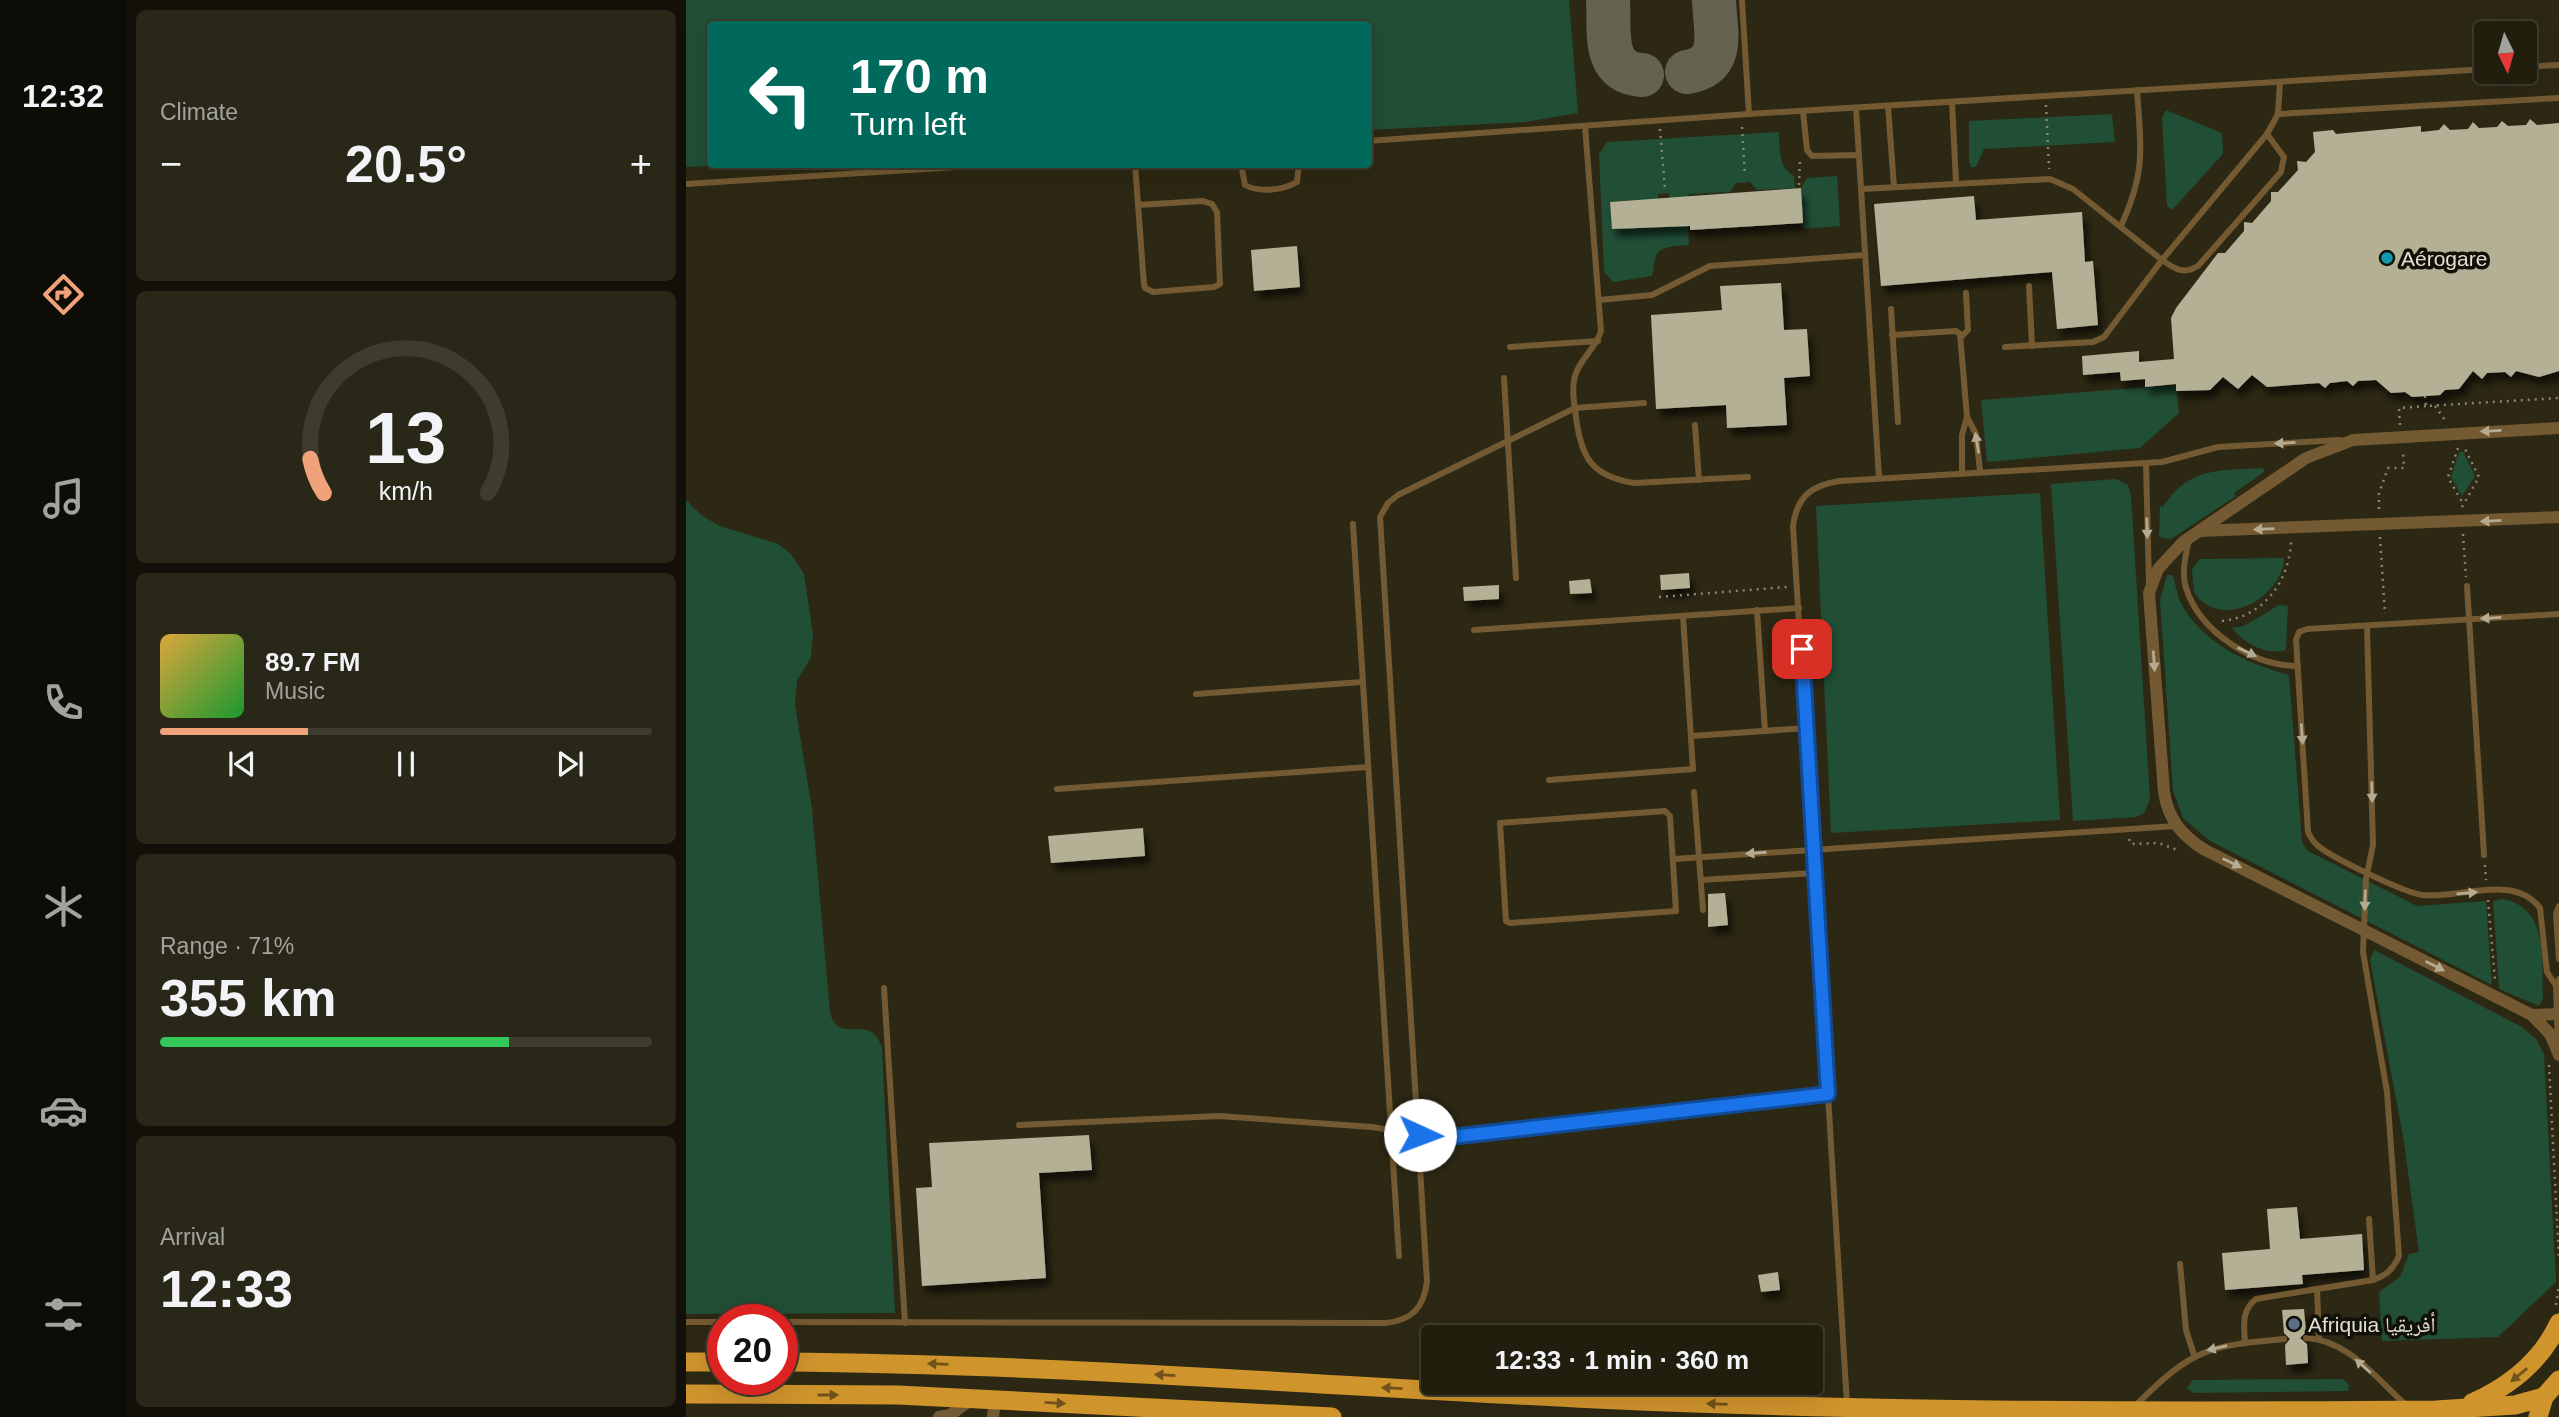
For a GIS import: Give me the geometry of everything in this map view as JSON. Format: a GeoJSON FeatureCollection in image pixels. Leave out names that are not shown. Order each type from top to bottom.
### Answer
{"type":"FeatureCollection","features":[{"type":"Feature","properties":{"kind":"highway"},"geometry":{"type":"LineString","coordinates":[[2462,1408],[2505,1386],[2524,1372],[2540,1354],[2559,1323]]}},
{"type":"Feature","properties":{"kind":"highway"},"geometry":{"type":"LineString","coordinates":[[686,1362],[707,1362]]}},
{"type":"Feature","properties":{"kind":"highway"},"geometry":{"type":"LineString","coordinates":[[798,1362],[1077,1370],[1582,1398],[1847,1408],[2412,1410],[2515,1405],[2544,1397]]}},
{"type":"Feature","properties":{"kind":"highway"},"geometry":{"type":"LineString","coordinates":[[2538,1417],[2544,1397],[2559,1380]]}},
{"type":"Feature","properties":{"kind":"highway"},"geometry":{"type":"LineString","coordinates":[[686,1394],[898,1395],[972,1399],[994,1408],[1332,1417]]}},
{"type":"Feature","properties":{"kind":"street"},"geometry":{"type":"LineString","coordinates":[[2555,1054],[2550,1034],[2532,1015],[2205,850],[2176,826],[2164,792],[2149,593],[2165,559],[2193,534],[2306,458],[2353,440],[2559,428]]}},
{"type":"Feature","properties":{"kind":"street"},"geometry":{"type":"LineString","coordinates":[[2193,534],[2559,517]]}},
{"type":"Feature","properties":{"kind":"street"},"geometry":{"type":"LineString","coordinates":[[2532,1015],[2558,1014]]}},
{"type":"Feature","properties":{"kind":"street"},"geometry":{"type":"LineString","coordinates":[[939,1417],[950,1415],[972,1399]]}},
{"type":"Feature","properties":{"kind":"lane"},"geometry":{"type":"LineString","coordinates":[[1742,0],[1745,114]]}},
{"type":"Feature","properties":{"kind":"lane"},"geometry":{"type":"LineString","coordinates":[[2538,66],[2559,65]]}},
{"type":"Feature","properties":{"kind":"lane"},"geometry":{"type":"LineString","coordinates":[[1372,141],[1745,114],[2474,70]]}},
{"type":"Feature","properties":{"kind":"lane"},"geometry":{"type":"LineString","coordinates":[[2006,347],[2093,341],[2104,337],[2162,260],[2267,134],[2278,114],[2280,82]]}},
{"type":"Feature","properties":{"kind":"lane"},"geometry":{"type":"LineString","coordinates":[[2121,226],[2138,184],[2141,169],[2137,90]]}},
{"type":"Feature","properties":{"kind":"lane"},"geometry":{"type":"LineString","coordinates":[[2278,114],[2559,98]]}},
{"type":"Feature","properties":{"kind":"lane"},"geometry":{"type":"LineString","coordinates":[[1952,102],[1956,182]]}},
{"type":"Feature","properties":{"kind":"lane"},"geometry":{"type":"LineString","coordinates":[[1888,106],[1894,187]]}},
{"type":"Feature","properties":{"kind":"lane"},"geometry":{"type":"LineString","coordinates":[[1856,107],[1878,478]]}},
{"type":"Feature","properties":{"kind":"lane"},"geometry":{"type":"LineString","coordinates":[[1803,111],[1807,150],[1820,157],[1859,155]]}},
{"type":"Feature","properties":{"kind":"lane"},"geometry":{"type":"LineString","coordinates":[[1585,127],[1599,300],[1598,341],[1576,374],[1575,408],[1579,440],[1586,457],[1598,471],[1615,480],[1633,483],[1748,477]]}},
{"type":"Feature","properties":{"kind":"lane"},"geometry":{"type":"LineString","coordinates":[[1862,189],[2050,179],[2073,189],[2177,270],[2197,266],[2281,172],[2284,157],[2267,134]]}},
{"type":"Feature","properties":{"kind":"lane"},"geometry":{"type":"LineString","coordinates":[[686,184],[941,168]]}},
{"type":"Feature","properties":{"kind":"lane"},"geometry":{"type":"LineString","coordinates":[[1135,168],[1138,205],[1144,285],[1147,290],[1214,288],[1220,284],[1217,212],[1212,204],[1203,201],[1138,205]]}},
{"type":"Feature","properties":{"kind":"lane"},"geometry":{"type":"LineString","coordinates":[[1242,168],[1245,185],[1253,189],[1288,188],[1297,182],[1298,168]]}},
{"type":"Feature","properties":{"kind":"lane"},"geometry":{"type":"LineString","coordinates":[[1599,300],[1651,295],[1710,266],[1865,254]]}},
{"type":"Feature","properties":{"kind":"lane"},"geometry":{"type":"LineString","coordinates":[[2029,286],[2032,346]]}},
{"type":"Feature","properties":{"kind":"lane"},"geometry":{"type":"LineString","coordinates":[[1961,337],[1968,330],[1966,293]]}},
{"type":"Feature","properties":{"kind":"lane"},"geometry":{"type":"LineString","coordinates":[[1891,309],[1898,422]]}},
{"type":"Feature","properties":{"kind":"lane"},"geometry":{"type":"LineString","coordinates":[[1892,335],[1956,331],[1961,337],[1967,417],[1962,435],[1962,472]]}},
{"type":"Feature","properties":{"kind":"lane"},"geometry":{"type":"LineString","coordinates":[[1510,347],[1598,341]]}},
{"type":"Feature","properties":{"kind":"lane"},"geometry":{"type":"LineString","coordinates":[[1504,378],[1516,578]]}},
{"type":"Feature","properties":{"kind":"lane"},"geometry":{"type":"LineString","coordinates":[[798,1322],[1403,1321],[1417,1312],[1425,1297],[1420,1135],[1380,517],[1388,503],[1398,495],[1575,408],[1644,403]]}},
{"type":"Feature","properties":{"kind":"lane"},"geometry":{"type":"LineString","coordinates":[[1967,417],[1976,434],[1980,471]]}},
{"type":"Feature","properties":{"kind":"lane"},"geometry":{"type":"LineString","coordinates":[[1695,425],[1699,480]]}},
{"type":"Feature","properties":{"kind":"lane"},"geometry":{"type":"LineString","coordinates":[[1847,1408],[1793,526],[1800,501],[1806,492],[1824,483],[1962,472],[2146,463],[2178,459],[2218,447],[2353,440]]}},
{"type":"Feature","properties":{"kind":"lane"},"geometry":{"type":"LineString","coordinates":[[2146,463],[2149,593]]}},
{"type":"Feature","properties":{"kind":"lane"},"geometry":{"type":"LineString","coordinates":[[1353,524],[1399,1256]]}},
{"type":"Feature","properties":{"kind":"lane"},"geometry":{"type":"LineString","coordinates":[[2193,534],[2185,558],[2185,585],[2190,598],[2208,623],[2241,651],[2270,662],[2298,666]]}},
{"type":"Feature","properties":{"kind":"lane"},"geometry":{"type":"LineString","coordinates":[[2467,586],[2484,855]]}},
{"type":"Feature","properties":{"kind":"lane"},"geometry":{"type":"LineString","coordinates":[[1475,630],[1799,608]]}},
{"type":"Feature","properties":{"kind":"lane"},"geometry":{"type":"LineString","coordinates":[[1757,610],[1765,731]]}},
{"type":"Feature","properties":{"kind":"lane"},"geometry":{"type":"LineString","coordinates":[[2555,1054],[2557,983],[2547,972],[2540,908],[2535,900],[2519,892],[2421,895],[2318,846],[2308,832],[2296,640],[2302,630],[2559,614]]}},
{"type":"Feature","properties":{"kind":"lane"},"geometry":{"type":"LineString","coordinates":[[1549,780],[1692,771],[1683,616]]}},
{"type":"Feature","properties":{"kind":"lane"},"geometry":{"type":"LineString","coordinates":[[2245,1343],[2246,1311],[2256,1299],[2373,1280],[2385,1276],[2394,1267],[2399,1256],[2387,1092],[2364,961],[2364,929],[2373,828],[2367,625]]}},
{"type":"Feature","properties":{"kind":"lane"},"geometry":{"type":"LineString","coordinates":[[1196,694],[1362,682]]}},
{"type":"Feature","properties":{"kind":"lane"},"geometry":{"type":"LineString","coordinates":[[1692,736],[1807,728]]}},
{"type":"Feature","properties":{"kind":"lane"},"geometry":{"type":"LineString","coordinates":[[1057,789],[1367,767]]}},
{"type":"Feature","properties":{"kind":"lane"},"geometry":{"type":"LineString","coordinates":[[1694,792],[1703,910]]}},
{"type":"Feature","properties":{"kind":"lane"},"geometry":{"type":"LineString","coordinates":[[1667,811],[1670,816],[1674,859],[1675,912],[1510,923],[1506,921],[1500,823],[1667,811]]}},
{"type":"Feature","properties":{"kind":"lane"},"geometry":{"type":"LineString","coordinates":[[1674,859],[2176,826]]}},
{"type":"Feature","properties":{"kind":"lane"},"geometry":{"type":"LineString","coordinates":[[1701,880],[1815,873]]}},
{"type":"Feature","properties":{"kind":"lane"},"geometry":{"type":"LineString","coordinates":[[2559,906],[2556,914],[2559,959]]}},
{"type":"Feature","properties":{"kind":"lane"},"geometry":{"type":"LineString","coordinates":[[884,988],[905,1322]]}},
{"type":"Feature","properties":{"kind":"lane"},"geometry":{"type":"LineString","coordinates":[[1019,1125],[1189,1115],[1390,1129],[1442,1138],[1828,1094]]}},
{"type":"Feature","properties":{"kind":"lane"},"geometry":{"type":"LineString","coordinates":[[2369,1219],[2373,1280]]}},
{"type":"Feature","properties":{"kind":"lane"},"geometry":{"type":"LineString","coordinates":[[2180,1264],[2186,1330],[2194,1355]]}},
{"type":"Feature","properties":{"kind":"lane"},"geometry":{"type":"LineString","coordinates":[[2317,1289],[2319,1338]]}},
{"type":"Feature","properties":{"kind":"lane"},"geometry":{"type":"LineString","coordinates":[[686,1322],[707,1322]]}},
{"type":"Feature","properties":{"kind":"lane"},"geometry":{"type":"LineString","coordinates":[[2306,1338],[2319,1338],[2342,1347],[2412,1410]]}},
{"type":"Feature","properties":{"kind":"lane"},"geometry":{"type":"LineString","coordinates":[[2132,1409],[2194,1355],[2212,1348],[2284,1339]]}},
{"type":"Feature","properties":{"kind":"path"},"geometry":{"type":"LineString","coordinates":[[2045,96],[2050,179]]}},
{"type":"Feature","properties":{"kind":"path"},"geometry":{"type":"LineString","coordinates":[[1745,114],[1745,176]]}},
{"type":"Feature","properties":{"kind":"path"},"geometry":{"type":"LineString","coordinates":[[1660,121],[1665,189]]}},
{"type":"Feature","properties":{"kind":"path"},"geometry":{"type":"LineString","coordinates":[[1799,185],[1799,159],[1807,150]]}},
{"type":"Feature","properties":{"kind":"path"},"geometry":{"type":"LineString","coordinates":[[2425,396],[2426,406]]}},
{"type":"Feature","properties":{"kind":"path"},"geometry":{"type":"LineString","coordinates":[[2385,625],[2379,492],[2388,468],[2404,468],[2399,408],[2559,398]]}},
{"type":"Feature","properties":{"kind":"path"},"geometry":{"type":"LineString","coordinates":[[2435,406],[2454,433]]}},
{"type":"Feature","properties":{"kind":"path"},"geometry":{"type":"LineString","coordinates":[[2462,502],[2479,477],[2460,442],[2448,477],[2462,502],[2467,586]]}},
{"type":"Feature","properties":{"kind":"path"},"geometry":{"type":"LineString","coordinates":[[2208,623],[2248,615],[2276,590],[2289,561],[2290,528]]}},
{"type":"Feature","properties":{"kind":"path"},"geometry":{"type":"LineString","coordinates":[[1659,597],[1797,586]]}},
{"type":"Feature","properties":{"kind":"path"},"geometry":{"type":"LineString","coordinates":[[2129,829],[2130,844],[2159,843],[2181,851]]}},
{"type":"Feature","properties":{"kind":"path"},"geometry":{"type":"LineString","coordinates":[[2484,855],[2487,891],[2491,904],[2495,972],[2493,995]]}},
{"type":"Feature","properties":{"kind":"path"},"geometry":{"type":"LineString","coordinates":[[2555,1054],[2559,1261]]}},
{"type":"Feature","properties":{"kind":"green space"},"geometry":{"type":"Polygon","coordinates":[[[686,0],[1569,0],[1578,113],[1525,122],[1372,130],[1372,21],[707,21],[707,166],[686,167],[686,0]]]}},
{"type":"Feature","properties":{"kind":"green space"},"geometry":{"type":"Polygon","coordinates":[[[2166,110],[2222,133],[2223,154],[2172,210],[2167,206],[2162,118],[2166,110]]]}},
{"type":"Feature","properties":{"kind":"green space"},"geometry":{"type":"Polygon","coordinates":[[[2112,114],[2115,142],[1984,149],[1976,167],[1971,167],[1969,121],[2112,114]]]}},
{"type":"Feature","properties":{"kind":"green space"},"geometry":{"type":"Polygon","coordinates":[[[1779,132],[1782,163],[1794,176],[1795,188],[1757,190],[1750,182],[1736,183],[1730,192],[1689,194],[1687,199],[1669,200],[1669,193],[1658,194],[1658,200],[1650,201],[1651,228],[1688,226],[1689,245],[1660,251],[1655,259],[1652,276],[1613,282],[1604,272],[1599,154],[1607,142],[1779,132]],[[1633,200],[1610,202],[1612,229],[1635,227],[1633,200]]]}},
{"type":"Feature","properties":{"kind":"green space"},"geometry":{"type":"Polygon","coordinates":[[[1837,176],[1840,226],[1803,229],[1801,188],[1807,178],[1837,176]]]}},
{"type":"Feature","properties":{"kind":"green space"},"geometry":{"type":"Polygon","coordinates":[[[2176,385],[2179,413],[2140,448],[1987,462],[1981,400],[2176,385]]]}},
{"type":"Feature","properties":{"kind":"green space"},"geometry":{"type":"Polygon","coordinates":[[[2459,452],[2463,452],[2475,476],[2462,496],[2451,477],[2459,452]]]}},
{"type":"Feature","properties":{"kind":"green space"},"geometry":{"type":"Polygon","coordinates":[[[2263,468],[2264,472],[2234,493],[2236,496],[2171,539],[2159,537],[2160,506],[2163,507],[2184,484],[2207,473],[2263,468]]]}},
{"type":"Feature","properties":{"kind":"green space"},"geometry":{"type":"Polygon","coordinates":[[[2116,479],[2128,485],[2131,495],[2150,800],[2144,813],[2136,817],[2073,821],[2051,484],[2116,479]]]}},
{"type":"Feature","properties":{"kind":"green space"},"geometry":{"type":"Polygon","coordinates":[[[2040,493],[2060,820],[1831,833],[1816,506],[2040,493]]]}},
{"type":"Feature","properties":{"kind":"green space"},"geometry":{"type":"Polygon","coordinates":[[[686,500],[702,516],[720,526],[778,544],[791,554],[804,574],[813,634],[811,657],[797,681],[795,705],[812,809],[830,1012],[834,1022],[840,1027],[871,1032],[877,1037],[882,1048],[895,1313],[798,1313],[798,1304],[707,1304],[707,1314],[686,1314],[686,500]]]}},
{"type":"Feature","properties":{"kind":"green space"},"geometry":{"type":"Polygon","coordinates":[[[2284,558],[2281,573],[2273,586],[2248,605],[2233,610],[2218,609],[2205,604],[2194,592],[2192,569],[2200,559],[2284,558]]]}},
{"type":"Feature","properties":{"kind":"green space"},"geometry":{"type":"Polygon","coordinates":[[[2167,575],[2172,575],[2180,601],[2189,616],[2212,640],[2241,658],[2289,675],[2302,842],[2308,851],[2417,906],[2486,901],[2492,985],[2210,841],[2183,818],[2173,791],[2160,600],[2167,575]]]}},
{"type":"Feature","properties":{"kind":"green space"},"geometry":{"type":"Polygon","coordinates":[[[2279,605],[2288,606],[2286,649],[2283,651],[2269,651],[2254,646],[2232,628],[2244,626],[2279,605]]]}},
{"type":"Feature","properties":{"kind":"green space"},"geometry":{"type":"Polygon","coordinates":[[[2503,899],[2518,904],[2529,913],[2536,925],[2543,969],[2543,999],[2539,1006],[2499,989],[2493,901],[2503,899]]]}},
{"type":"Feature","properties":{"kind":"green space"},"geometry":{"type":"Polygon","coordinates":[[[2374,950],[2522,1027],[2536,1039],[2544,1054],[2556,1282],[2498,1337],[2382,1341],[2379,1292],[2400,1277],[2409,1254],[2419,1252],[2403,1136],[2370,960],[2374,950]]]}},
{"type":"Feature","properties":{"kind":"green space"},"geometry":{"type":"Polygon","coordinates":[[[2343,1379],[2349,1385],[2348,1391],[2194,1393],[2187,1388],[2193,1380],[2343,1379]]]}},
{"type":"Feature","properties":{"kind":"building","name":"Aérogare"},"geometry":{"type":"Polygon","coordinates":[[[2530,119],[2537,125],[2559,123],[2559,371],[2539,377],[2516,371],[2511,377],[2505,372],[2487,373],[2482,379],[2473,371],[2459,389],[2445,390],[2440,395],[2412,397],[2405,392],[2391,393],[2376,380],[2358,381],[2353,386],[2347,381],[2330,383],[2325,388],[2319,383],[2267,387],[2252,375],[2238,389],[2223,377],[2210,390],[2176,391],[2176,384],[2145,387],[2145,379],[2121,381],[2120,372],[2083,375],[2082,356],[2139,351],[2139,362],[2174,359],[2171,318],[2176,308],[2218,253],[2225,253],[2244,231],[2244,222],[2252,223],[2271,201],[2271,192],[2278,192],[2298,170],[2297,161],[2306,162],[2315,152],[2313,132],[2333,130],[2336,134],[2421,126],[2421,132],[2439,130],[2444,124],[2450,130],[2468,129],[2473,122],[2479,128],[2497,127],[2502,121],[2508,126],[2526,125],[2530,119]]]}},
{"type":"Feature","properties":{"kind":"building"},"geometry":{"type":"Polygon","coordinates":[[[1801,188],[1803,223],[1690,230],[1690,226],[1612,229],[1610,202],[1801,188]]]}},
{"type":"Feature","properties":{"kind":"building"},"geometry":{"type":"Polygon","coordinates":[[[1974,196],[1976,220],[2082,212],[2085,262],[2093,261],[2098,325],[2057,329],[2052,272],[1881,286],[1874,204],[1974,196]]]}},
{"type":"Feature","properties":{"kind":"building"},"geometry":{"type":"Polygon","coordinates":[[[1297,246],[1300,287],[1254,291],[1251,250],[1297,246]]]}},
{"type":"Feature","properties":{"kind":"building"},"geometry":{"type":"Polygon","coordinates":[[[1781,283],[1784,330],[1807,329],[1810,376],[1784,378],[1787,425],[1727,428],[1726,405],[1656,409],[1651,315],[1722,310],[1720,286],[1781,283]]]}},
{"type":"Feature","properties":{"kind":"building"},"geometry":{"type":"Polygon","coordinates":[[[1689,573],[1690,588],[1661,590],[1660,575],[1689,573]]]}},
{"type":"Feature","properties":{"kind":"building"},"geometry":{"type":"Polygon","coordinates":[[[1590,579],[1592,593],[1570,594],[1569,581],[1590,579]]]}},
{"type":"Feature","properties":{"kind":"building"},"geometry":{"type":"Polygon","coordinates":[[[1499,585],[1499,599],[1464,601],[1463,587],[1499,585]]]}},
{"type":"Feature","properties":{"kind":"building"},"geometry":{"type":"Polygon","coordinates":[[[1143,828],[1145,856],[1051,863],[1048,836],[1143,828]]]}},
{"type":"Feature","properties":{"kind":"building"},"geometry":{"type":"Polygon","coordinates":[[[1725,893],[1728,925],[1708,927],[1708,894],[1725,893]]]}},
{"type":"Feature","properties":{"kind":"building"},"geometry":{"type":"Polygon","coordinates":[[[1089,1135],[1092,1170],[1039,1173],[1046,1278],[922,1286],[916,1188],[932,1187],[929,1143],[1089,1135]]]}},
{"type":"Feature","properties":{"kind":"building"},"geometry":{"type":"Polygon","coordinates":[[[2297,1207],[2300,1239],[2362,1234],[2364,1270],[2302,1275],[2303,1284],[2225,1290],[2222,1253],[2270,1249],[2267,1209],[2297,1207]]]}},
{"type":"Feature","properties":{"kind":"building"},"geometry":{"type":"Polygon","coordinates":[[[1778,1272],[1780,1290],[1761,1292],[1758,1275],[1778,1272]]]}},
{"type":"Feature","properties":{"kind":"building","name":"Afriquia أفريقيا"},"geometry":{"type":"Polygon","coordinates":[[[2304,1309],[2306,1332],[2300,1338],[2307,1344],[2308,1363],[2286,1365],[2285,1345],[2290,1339],[2284,1333],[2282,1310],[2304,1309]]]}},
{"type":"Feature","properties":{"kind":"taxiway"},"geometry":{"type":"LineString","coordinates":[[1608,0],[1610,48],[1614,58],[1629,72],[1642,75]]}},
{"type":"Feature","properties":{"kind":"taxiway"},"geometry":{"type":"LineString","coordinates":[[1687,72],[1700,68],[1713,55],[1716,45],[1714,0]]}},
{"type":"Feature","properties":{"kind":"place","name":"Aérogare"},"geometry":{"type":"Point","coordinates":[2387,258]}},
{"type":"Feature","properties":{"kind":"place","name":"Afriquia أفريقيا"},"geometry":{"type":"Point","coordinates":[2294,1324]}},
{"type":"Feature","properties":{"kind":"route"},"geometry":{"type":"LineString","coordinates":[[1420,1135],[1442,1138],[1828,1094],[1802,649]]}}]}
